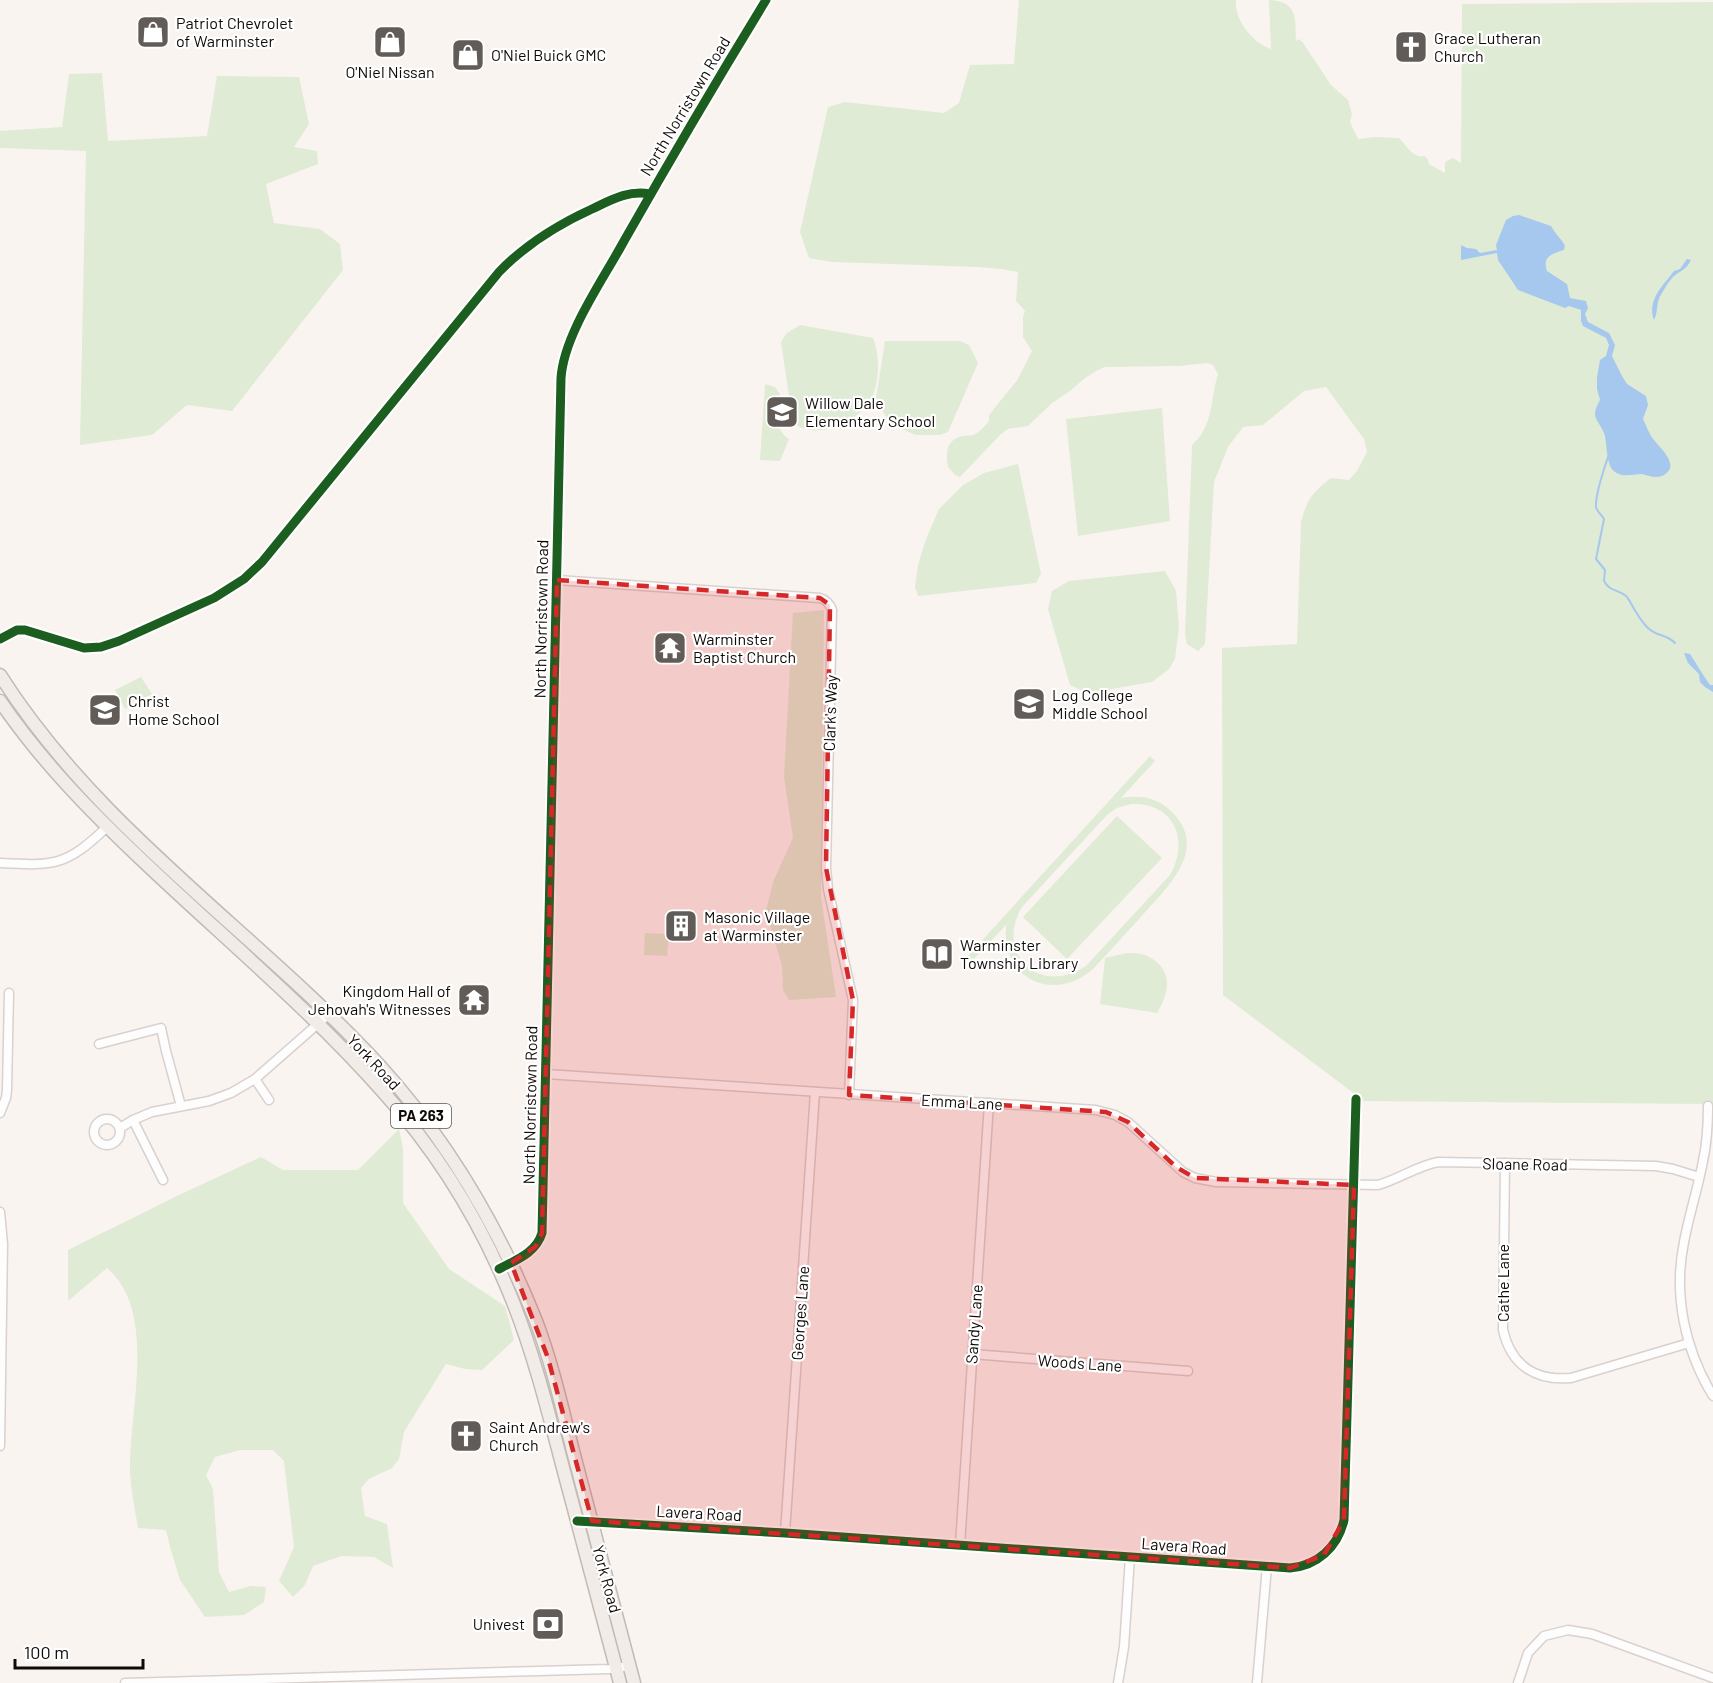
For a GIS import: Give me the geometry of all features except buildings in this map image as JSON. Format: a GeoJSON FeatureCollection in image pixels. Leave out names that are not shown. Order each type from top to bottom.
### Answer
{"type":"FeatureCollection","features":[{"type":"Feature","properties":{"kind":"highway","name":"York Road"},"geometry":{"type":"LineString","coordinates":[[0,675],[55,751],[93,793],[382,1069],[416,1108],[476,1197],[511,1263],[537,1325],[592,1521],[634,1683]]}},
{"type":"Feature","properties":{"kind":"highway","name":"York Road"},"geometry":{"type":"LineString","coordinates":[[0,701],[46,763],[107,827],[318,1024],[386,1094],[428,1146],[458,1192],[499,1269],[533,1358],[620,1683]]}},
{"type":"Feature","properties":{"kind":"street","name":"North Norristown Road"},"geometry":{"type":"LineString","coordinates":[[499,1269],[535,1247],[542,1233],[561,378],[565,355],[584,313],[650,194],[765,0]]}},
{"type":"Feature","properties":{"kind":"street"},"geometry":{"type":"LineString","coordinates":[[0,639],[17,630],[25,630],[84,648],[101,647],[205,603],[244,579],[262,562],[512,258],[558,226],[606,202],[633,193],[650,194]]}},
{"type":"Feature","properties":{"kind":"street","name":"Clark's Way"},"geometry":{"type":"LineString","coordinates":[[557,580],[820,598],[830,604],[832,631],[826,868],[828,890],[853,1000],[849,1095]]}},
{"type":"Feature","properties":{"kind":"street"},"geometry":{"type":"LineString","coordinates":[[0,863],[42,865],[63,860],[87,846],[107,827]]}},
{"type":"Feature","properties":{"kind":"street"},"geometry":{"type":"LineString","coordinates":[[0,1113],[7,1090],[9,993]]}},
{"type":"Feature","properties":{"kind":"street"},"geometry":{"type":"LineString","coordinates":[[120,1128],[152,1112],[209,1101],[231,1093],[255,1079],[328,1015]]}},
{"type":"Feature","properties":{"kind":"street"},"geometry":{"type":"LineString","coordinates":[[99,1044],[161,1028],[181,1106]]}},
{"type":"Feature","properties":{"kind":"street","name":"Emma Lane"},"geometry":{"type":"LineString","coordinates":[[546,1074],[1096,1110],[1115,1115],[1128,1122],[1176,1167],[1204,1180],[1354,1185]]}},
{"type":"Feature","properties":{"kind":"street"},"geometry":{"type":"LineString","coordinates":[[255,1079],[269,1100]]}},
{"type":"Feature","properties":{"kind":"street","name":"Georges Lane"},"geometry":{"type":"LineString","coordinates":[[785,1533],[815,1092]]}},
{"type":"Feature","properties":{"kind":"street","name":"Lavera Road"},"geometry":{"type":"LineString","coordinates":[[577,1521],[1267,1566],[1299,1567],[1316,1561],[1338,1538],[1344,1520],[1356,1099]]}},
{"type":"Feature","properties":{"kind":"street","name":"Sandy Lane"},"geometry":{"type":"LineString","coordinates":[[960,1545],[989,1103]]}},
{"type":"Feature","properties":{"kind":"street"},"geometry":{"type":"LineString","coordinates":[[1708,1106],[1707,1138],[1684,1241],[1680,1270],[1681,1306],[1689,1343],[1699,1370],[1713,1396]]}},
{"type":"Feature","properties":{"kind":"street"},"geometry":{"type":"LineString","coordinates":[[133,1120],[163,1180]]}},
{"type":"Feature","properties":{"kind":"street","name":"Sloane Road"},"geometry":{"type":"LineString","coordinates":[[1354,1185],[1378,1185],[1438,1162],[1656,1166],[1700,1176]]}},
{"type":"Feature","properties":{"kind":"street","name":"Cathe Lane"},"geometry":{"type":"LineString","coordinates":[[1505,1163],[1503,1330],[1508,1347],[1522,1365],[1551,1379],[1570,1378],[1689,1343]]}},
{"type":"Feature","properties":{"kind":"street"},"geometry":{"type":"LineString","coordinates":[[0,1212],[3,1244],[0,1446]]}},
{"type":"Feature","properties":{"kind":"street","name":"Woods Lane"},"geometry":{"type":"LineString","coordinates":[[972,1354],[1188,1371]]}},
{"type":"Feature","properties":{"kind":"street"},"geometry":{"type":"LineString","coordinates":[[1118,1683],[1124,1647],[1130,1557]]}},
{"type":"Feature","properties":{"kind":"street"},"geometry":{"type":"LineString","coordinates":[[1257,1683],[1267,1566]]}},
{"type":"Feature","properties":{"kind":"street"},"geometry":{"type":"LineString","coordinates":[[1518,1683],[1528,1653],[1544,1636],[1568,1630],[1592,1634],[1713,1678]]}},
{"type":"Feature","properties":{"kind":"street"},"geometry":{"type":"LineString","coordinates":[[125,1683],[489,1673],[607,1669],[629,1666]]}},
{"type":"Feature","properties":{"kind":"highlighted area"},"geometry":{"type":"Polygon","coordinates":[[[557,580],[820,598],[830,605],[826,868],[853,1000],[849,1095],[1106,1112],[1128,1122],[1176,1167],[1195,1178],[1354,1185],[1344,1520],[1324,1555],[1290,1568],[592,1521],[548,1358],[511,1263],[535,1247],[542,1233],[557,580]]]}},
{"type":"Feature","properties":{"kind":"green space"},"geometry":{"type":"Polygon","coordinates":[[[1019,0],[1236,0],[1238,15],[1246,30],[1258,42],[1271,49],[1269,0],[1278,1],[1293,12],[1296,41],[1299,39],[1303,43],[1331,85],[1348,100],[1352,114],[1350,122],[1358,139],[1399,138],[1414,154],[1425,156],[1429,164],[1445,173],[1445,162],[1453,158],[1461,163],[1462,4],[1713,2],[1713,1104],[1364,1101],[1223,995],[1222,648],[1297,644],[1303,514],[1311,497],[1331,478],[1349,480],[1357,471],[1367,452],[1364,439],[1326,387],[1304,391],[1263,425],[1243,427],[1228,447],[1214,482],[1205,644],[1198,651],[1187,644],[1185,635],[1192,445],[1199,438],[1208,421],[1218,374],[1213,365],[1207,363],[1179,366],[1105,367],[1098,370],[1052,403],[1028,426],[1008,429],[1001,434],[960,477],[948,467],[947,451],[950,443],[958,438],[976,434],[986,425],[989,415],[1018,379],[1032,351],[1023,337],[1025,311],[1016,301],[1018,272],[978,267],[832,262],[809,258],[800,232],[828,107],[845,102],[944,113],[959,103],[970,65],[1014,64],[1019,0]]]}},
{"type":"Feature","properties":{"kind":"green space"},"geometry":{"type":"Polygon","coordinates":[[[102,73],[108,141],[207,136],[217,76],[299,77],[309,124],[294,147],[317,151],[318,164],[266,184],[274,223],[320,229],[340,244],[343,270],[232,411],[187,405],[152,435],[80,445],[86,151],[0,148],[0,131],[62,127],[69,74],[102,73]]]}},
{"type":"Feature","properties":{"kind":"green space"},"geometry":{"type":"Polygon","coordinates":[[[800,325],[873,338],[877,352],[876,387],[864,409],[835,427],[813,430],[793,423],[781,342],[787,333],[800,325]]]}},
{"type":"Feature","properties":{"kind":"green space"},"geometry":{"type":"Polygon","coordinates":[[[885,341],[960,341],[969,345],[978,363],[948,432],[940,435],[915,435],[900,428],[886,417],[876,398],[885,341]]]}},
{"type":"Feature","properties":{"kind":"green space"},"geometry":{"type":"Polygon","coordinates":[[[765,384],[775,387],[780,394],[778,412],[780,430],[789,439],[780,461],[760,460],[765,384]]]}},
{"type":"Feature","properties":{"kind":"green space"},"geometry":{"type":"Polygon","coordinates":[[[1162,408],[1170,521],[1078,536],[1066,419],[1162,408]]]}},
{"type":"Feature","properties":{"kind":"green space"},"geometry":{"type":"Polygon","coordinates":[[[1018,464],[1041,574],[1036,583],[918,596],[915,587],[918,565],[939,509],[963,485],[984,473],[1018,464]]]}},
{"type":"Feature","properties":{"kind":"green space"},"geometry":{"type":"Polygon","coordinates":[[[1165,571],[1176,591],[1179,627],[1175,659],[1169,669],[1152,682],[1088,693],[1070,685],[1048,609],[1052,591],[1069,581],[1165,571]]]}},
{"type":"Feature","properties":{"kind":"green space"},"geometry":{"type":"Polygon","coordinates":[[[824,610],[821,897],[836,997],[789,1000],[783,990],[782,966],[766,911],[773,882],[793,838],[784,777],[793,613],[824,610]]]}},
{"type":"Feature","properties":{"kind":"green space"},"geometry":{"type":"Polygon","coordinates":[[[141,677],[152,694],[125,709],[115,690],[141,677]]]}},
{"type":"Feature","properties":{"kind":"green space"},"geometry":{"type":"Polygon","coordinates":[[[1150,756],[1155,761],[1121,798],[1142,797],[1154,800],[1172,812],[1183,826],[1187,840],[1185,854],[1180,868],[1162,894],[1094,968],[1071,982],[1059,985],[1047,984],[1024,975],[1016,966],[1008,950],[1006,925],[971,962],[966,958],[1150,756]],[[1131,804],[1117,808],[1107,815],[1022,907],[1015,924],[1014,940],[1018,954],[1026,966],[1038,973],[1053,976],[1069,974],[1086,966],[1170,875],[1176,862],[1178,837],[1168,816],[1146,805],[1131,804]]]}},
{"type":"Feature","properties":{"kind":"green space"},"geometry":{"type":"Polygon","coordinates":[[[1117,816],[1162,858],[1067,959],[1023,917],[1117,816]]]}},
{"type":"Feature","properties":{"kind":"green space"},"geometry":{"type":"Polygon","coordinates":[[[645,933],[669,934],[667,956],[644,955],[645,933]]]}},
{"type":"Feature","properties":{"kind":"green space"},"geometry":{"type":"Polygon","coordinates":[[[1127,953],[1147,956],[1162,967],[1167,989],[1157,1013],[1100,1004],[1105,958],[1127,953]]]}},
{"type":"Feature","properties":{"kind":"green space"},"geometry":{"type":"Polygon","coordinates":[[[399,1129],[403,1148],[403,1203],[449,1269],[505,1306],[514,1340],[482,1370],[465,1369],[446,1364],[404,1432],[399,1459],[392,1468],[369,1479],[361,1488],[365,1516],[387,1524],[393,1568],[374,1557],[341,1556],[313,1566],[305,1585],[293,1597],[279,1581],[294,1547],[284,1461],[273,1450],[240,1450],[215,1457],[206,1475],[213,1489],[219,1572],[229,1592],[251,1586],[266,1587],[264,1602],[244,1615],[205,1617],[180,1580],[166,1530],[138,1528],[130,1473],[137,1365],[137,1337],[132,1310],[123,1287],[107,1268],[68,1301],[68,1250],[261,1157],[283,1170],[358,1170],[399,1129]]]}},
{"type":"Feature","properties":{"kind":"water"},"geometry":{"type":"Polygon","coordinates":[[[1519,215],[1551,226],[1564,243],[1564,250],[1552,254],[1547,259],[1547,271],[1567,284],[1570,298],[1586,301],[1588,308],[1585,314],[1588,322],[1609,333],[1615,345],[1612,356],[1627,384],[1646,396],[1648,405],[1643,419],[1651,436],[1670,463],[1669,471],[1664,475],[1656,477],[1642,474],[1625,475],[1618,474],[1612,469],[1604,433],[1595,414],[1600,400],[1597,377],[1600,360],[1606,356],[1609,345],[1606,338],[1583,326],[1581,310],[1569,306],[1565,308],[1518,290],[1498,260],[1497,253],[1461,260],[1461,245],[1476,249],[1480,253],[1497,250],[1496,245],[1506,220],[1519,215]]]}},
{"type":"Feature","properties":{"kind":"water"},"geometry":{"type":"Polygon","coordinates":[[[1687,259],[1691,260],[1689,264],[1672,279],[1660,297],[1654,320],[1652,306],[1657,294],[1674,271],[1680,269],[1687,259]]]}},
{"type":"Feature","properties":{"kind":"water"},"geometry":{"type":"Polygon","coordinates":[[[1684,653],[1690,654],[1710,685],[1713,685],[1713,692],[1700,682],[1699,674],[1688,663],[1684,653]]]}},
{"type":"Feature","properties":{"kind":"waterway"},"geometry":{"type":"LineString","coordinates":[[1608,457],[1596,502],[1597,509],[1604,519],[1596,559],[1605,570],[1606,585],[1626,596],[1650,630],[1675,643]]}},
{"type":"Feature","properties":{"kind":"cycle path"},"geometry":{"type":"LineString","coordinates":[[499,1269],[530,1251],[542,1233],[561,378],[564,361],[577,326],[596,290],[766,0]]}},
{"type":"Feature","properties":{"kind":"cycle path"},"geometry":{"type":"LineString","coordinates":[[0,639],[17,630],[25,630],[84,648],[101,647],[214,598],[244,579],[262,562],[509,262],[542,236],[579,215],[620,197],[634,193],[650,194]]}},
{"type":"Feature","properties":{"kind":"cycle path"},"geometry":{"type":"LineString","coordinates":[[577,1521],[1290,1568],[1317,1559],[1337,1539],[1344,1520],[1356,1099]]}},
{"type":"Feature","properties":{"kind":"place","name":"Patriot Chevrolet of Warminster"},"geometry":{"type":"Point","coordinates":[153,32]}},
{"type":"Feature","properties":{"kind":"place","name":"O'Niel Nissan"},"geometry":{"type":"Point","coordinates":[390,42]}},
{"type":"Feature","properties":{"kind":"place","name":"Grace Lutheran Church"},"geometry":{"type":"Point","coordinates":[1411,47]}},
{"type":"Feature","properties":{"kind":"place","name":"O'Niel Buick GMC"},"geometry":{"type":"Point","coordinates":[468,55]}},
{"type":"Feature","properties":{"kind":"place","name":"Willow Dale Elementary School"},"geometry":{"type":"Point","coordinates":[782,412]}},
{"type":"Feature","properties":{"kind":"place","name":"Warminster Baptist Church"},"geometry":{"type":"Point","coordinates":[670,648]}},
{"type":"Feature","properties":{"kind":"place","name":"Log College Middle School"},"geometry":{"type":"Point","coordinates":[1029,704]}},
{"type":"Feature","properties":{"kind":"place","name":"Christ Home School"},"geometry":{"type":"Point","coordinates":[105,710]}},
{"type":"Feature","properties":{"kind":"place","name":"Masonic Village at Warminster"},"geometry":{"type":"Point","coordinates":[681,926]}},
{"type":"Feature","properties":{"kind":"place","name":"Warminster Township Library"},"geometry":{"type":"Point","coordinates":[937,954]}},
{"type":"Feature","properties":{"kind":"place","name":"Kingdom Hall of Jehovah's Witnesses"},"geometry":{"type":"Point","coordinates":[474,1000]}},
{"type":"Feature","properties":{"kind":"place","name":"Saint Andrew's Church"},"geometry":{"type":"Point","coordinates":[466,1436]}},
{"type":"Feature","properties":{"kind":"place","name":"Univest"},"geometry":{"type":"Point","coordinates":[548,1624]}}]}
